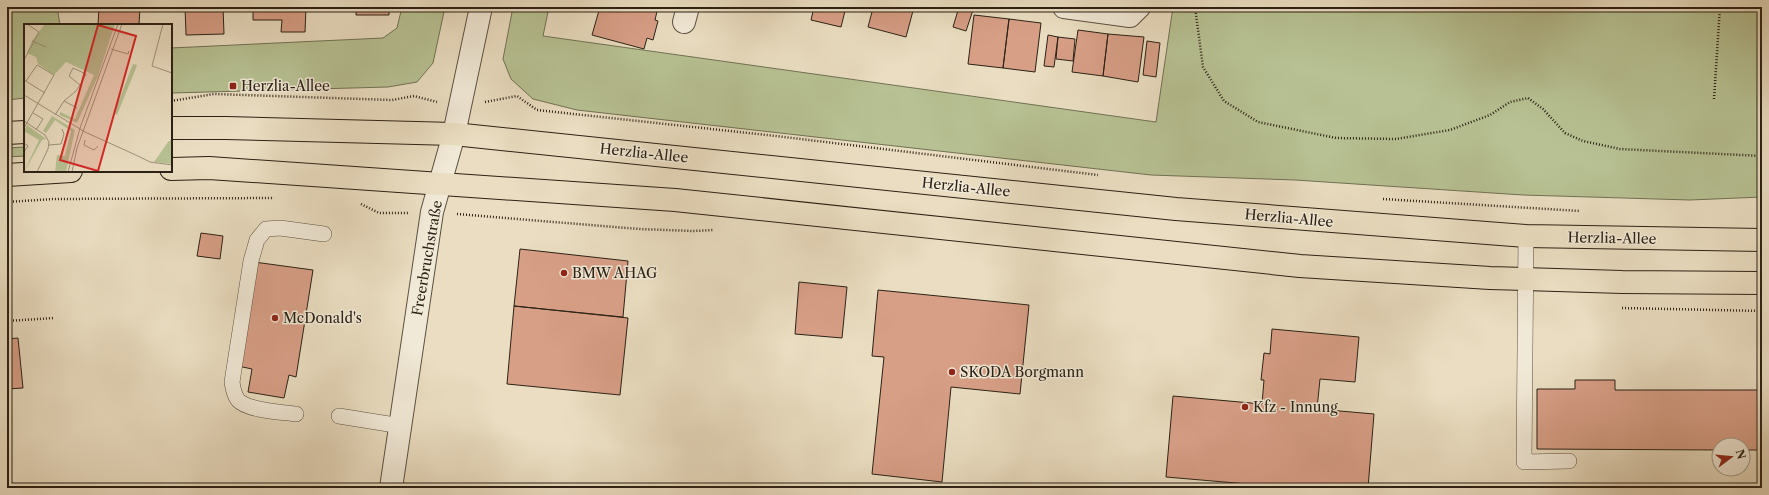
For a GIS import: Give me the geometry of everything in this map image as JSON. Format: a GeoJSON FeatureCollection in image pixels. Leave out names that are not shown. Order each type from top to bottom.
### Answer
{"type":"FeatureCollection","features":[{"type":"Feature","properties":{"kind":"main road","name":"Herzlia-Allee"},"geometry":{"type":"LineString","coordinates":[[172,128],[454,134],[1176,209],[1526,236],[1762,240]]}},
{"type":"Feature","properties":{"kind":"main road"},"geometry":{"type":"LineString","coordinates":[[7,133],[24,132]]}},
{"type":"Feature","properties":{"kind":"main road"},"geometry":{"type":"LineString","coordinates":[[172,169],[208,168],[675,200],[1300,266],[1525,279],[1622,282],[1762,283]]}},
{"type":"Feature","properties":{"kind":"main road"},"geometry":{"type":"LineString","coordinates":[[7,174],[50,172]]}},
{"type":"Feature","properties":{"kind":"street","name":"Freerbruchstraße"},"geometry":{"type":"LineString","coordinates":[[391,488],[432,212],[454,134],[482,7]]}},
{"type":"Feature","properties":{"kind":"street"},"geometry":{"type":"LineString","coordinates":[[1064,7],[1130,16],[1139,7]]}},
{"type":"Feature","properties":{"kind":"lane"},"geometry":{"type":"LineString","coordinates":[[296,414],[257,409],[239,401],[234,393],[232,382],[251,261],[257,240],[266,229],[280,228],[324,234]]}},
{"type":"Feature","properties":{"kind":"lane"},"geometry":{"type":"LineString","coordinates":[[1526,236],[1524,462],[1569,461]]}},
{"type":"Feature","properties":{"kind":"lane"},"geometry":{"type":"LineString","coordinates":[[340,416],[401,426]]}},
{"type":"Feature","properties":{"kind":"path"},"geometry":{"type":"LineString","coordinates":[[1195,7],[1203,67],[1224,101],[1258,122],[1336,138],[1396,138],[1450,130],[1490,115],[1510,102],[1528,98],[1543,109],[1565,133],[1583,141],[1620,150],[1762,156]]}},
{"type":"Feature","properties":{"kind":"path"},"geometry":{"type":"LineString","coordinates":[[1714,99],[1720,7]]}},
{"type":"Feature","properties":{"kind":"path"},"geometry":{"type":"LineString","coordinates":[[172,101],[214,94],[392,100],[414,96],[460,107],[517,96],[537,110],[784,137],[1099,175]]}},
{"type":"Feature","properties":{"kind":"path"},"geometry":{"type":"LineString","coordinates":[[7,202],[77,199],[282,198]]}},
{"type":"Feature","properties":{"kind":"path"},"geometry":{"type":"LineString","coordinates":[[1376,198],[1583,211]]}},
{"type":"Feature","properties":{"kind":"path"},"geometry":{"type":"LineString","coordinates":[[355,203],[362,204],[379,213],[432,212],[639,229],[693,231],[714,229]]}},
{"type":"Feature","properties":{"kind":"path"},"geometry":{"type":"LineString","coordinates":[[1615,307],[1762,311]]}},
{"type":"Feature","properties":{"kind":"path"},"geometry":{"type":"LineString","coordinates":[[7,321],[54,318]]}},
{"type":"Feature","properties":{"kind":"green space"},"geometry":{"type":"Polygon","coordinates":[[[7,7],[57,7],[60,24],[24,24],[24,98],[7,100],[7,7]]]}},
{"type":"Feature","properties":{"kind":"green space"},"geometry":{"type":"Polygon","coordinates":[[[402,7],[445,7],[433,63],[417,82],[388,87],[172,93],[172,48],[383,38],[397,28],[402,7]]]}},
{"type":"Feature","properties":{"kind":"green space"},"geometry":{"type":"Polygon","coordinates":[[[513,7],[549,7],[543,36],[1156,122],[1173,7],[1762,7],[1762,197],[1690,200],[1523,195],[1295,180],[1151,175],[577,110],[533,99],[511,79],[503,59],[513,7]]]}},
{"type":"Feature","properties":{"kind":"green space"},"geometry":{"type":"Polygon","coordinates":[[[24,147],[24,156],[7,157],[7,148],[24,147]]]}},
{"type":"Feature","properties":{"kind":"building"},"geometry":{"type":"Polygon","coordinates":[[[99,7],[140,7],[139,24],[98,24],[99,7]]]}},
{"type":"Feature","properties":{"kind":"building"},"geometry":{"type":"Polygon","coordinates":[[[185,7],[223,7],[224,34],[186,35],[185,7]]]}},
{"type":"Feature","properties":{"kind":"building"},"geometry":{"type":"Polygon","coordinates":[[[253,7],[306,7],[305,32],[281,32],[282,20],[253,20],[253,7]]]}},
{"type":"Feature","properties":{"kind":"building"},"geometry":{"type":"Polygon","coordinates":[[[356,7],[389,7],[389,15],[356,15],[356,7]]]}},
{"type":"Feature","properties":{"kind":"building"},"geometry":{"type":"Polygon","coordinates":[[[600,7],[619,12],[620,7],[658,7],[655,20],[658,21],[653,40],[647,38],[644,49],[592,35],[600,7]]]}},
{"type":"Feature","properties":{"kind":"building"},"geometry":{"type":"Polygon","coordinates":[[[814,7],[846,7],[841,27],[811,20],[814,7]]]}},
{"type":"Feature","properties":{"kind":"building"},"geometry":{"type":"Polygon","coordinates":[[[853,7],[914,7],[906,37],[868,27],[872,12],[853,7]]]}},
{"type":"Feature","properties":{"kind":"building"},"geometry":{"type":"Polygon","coordinates":[[[959,7],[974,7],[966,31],[953,27],[959,7]]]}},
{"type":"Feature","properties":{"kind":"building"},"geometry":{"type":"Polygon","coordinates":[[[974,15],[1009,19],[1003,68],[968,64],[974,15]]]}},
{"type":"Feature","properties":{"kind":"building"},"geometry":{"type":"Polygon","coordinates":[[[1009,19],[1041,23],[1035,72],[1003,68],[1009,19]]]}},
{"type":"Feature","properties":{"kind":"building"},"geometry":{"type":"Polygon","coordinates":[[[1078,30],[1108,34],[1103,76],[1072,72],[1078,30]]]}},
{"type":"Feature","properties":{"kind":"building"},"geometry":{"type":"Polygon","coordinates":[[[1108,34],[1144,37],[1138,82],[1103,76],[1108,34]]]}},
{"type":"Feature","properties":{"kind":"building"},"geometry":{"type":"Polygon","coordinates":[[[1048,35],[1058,37],[1054,67],[1044,66],[1048,35]]]}},
{"type":"Feature","properties":{"kind":"building"},"geometry":{"type":"Polygon","coordinates":[[[1058,37],[1075,39],[1073,61],[1056,59],[1058,37]]]}},
{"type":"Feature","properties":{"kind":"building"},"geometry":{"type":"Polygon","coordinates":[[[1147,41],[1160,43],[1156,77],[1143,75],[1147,41]]]}},
{"type":"Feature","properties":{"kind":"building"},"geometry":{"type":"Polygon","coordinates":[[[201,233],[223,236],[220,259],[197,256],[201,233]]]}},
{"type":"Feature","properties":{"kind":"building"},"geometry":{"type":"Polygon","coordinates":[[[520,249],[628,261],[623,317],[514,306],[520,249]]]}},
{"type":"Feature","properties":{"kind":"building","name":"McDonald's"},"geometry":{"type":"Polygon","coordinates":[[[254,262],[313,270],[296,377],[289,375],[284,398],[248,392],[252,369],[238,366],[254,262]]]}},
{"type":"Feature","properties":{"kind":"building"},"geometry":{"type":"Polygon","coordinates":[[[799,282],[847,287],[842,338],[795,334],[799,282]]]}},
{"type":"Feature","properties":{"kind":"building","name":"SKODA Borgmann"},"geometry":{"type":"Polygon","coordinates":[[[878,290],[1029,305],[1020,394],[951,387],[942,482],[872,474],[884,357],[872,356],[878,290]]]}},
{"type":"Feature","properties":{"kind":"building"},"geometry":{"type":"Polygon","coordinates":[[[514,306],[628,318],[620,395],[507,384],[514,306]]]}},
{"type":"Feature","properties":{"kind":"building","name":"Kfz - Innung"},"geometry":{"type":"Polygon","coordinates":[[[1272,329],[1359,337],[1355,382],[1320,379],[1317,409],[1374,414],[1368,488],[1294,488],[1166,477],[1173,396],[1262,404],[1264,380],[1261,380],[1264,353],[1270,354],[1272,329]]]}},
{"type":"Feature","properties":{"kind":"building"},"geometry":{"type":"Polygon","coordinates":[[[18,338],[23,388],[7,389],[7,339],[18,338]]]}},
{"type":"Feature","properties":{"kind":"building"},"geometry":{"type":"Polygon","coordinates":[[[1575,380],[1615,380],[1615,390],[1762,390],[1762,450],[1751,450],[1751,437],[1711,437],[1711,450],[1537,449],[1537,389],[1575,389],[1575,380]]]}},
{"type":"Feature","properties":{"kind":"place","name":"Herzlia-Allee"},"geometry":{"type":"Point","coordinates":[233,86]}},
{"type":"Feature","properties":{"kind":"place","name":"BMW AHAG"},"geometry":{"type":"Point","coordinates":[564,273]}},
{"type":"Feature","properties":{"kind":"place","name":"McDonald's"},"geometry":{"type":"Point","coordinates":[275,318]}},
{"type":"Feature","properties":{"kind":"place","name":"SKODA Borgmann"},"geometry":{"type":"Point","coordinates":[952,372]}},
{"type":"Feature","properties":{"kind":"place","name":"Kfz - Innung"},"geometry":{"type":"Point","coordinates":[1245,407]}}]}
